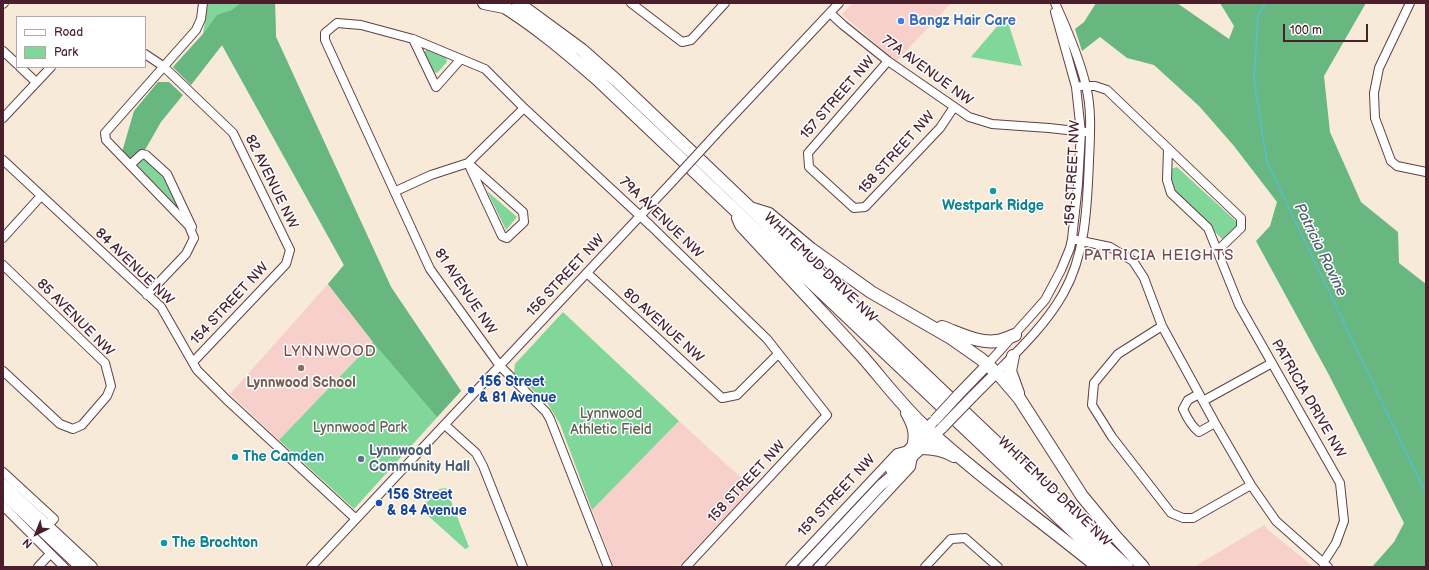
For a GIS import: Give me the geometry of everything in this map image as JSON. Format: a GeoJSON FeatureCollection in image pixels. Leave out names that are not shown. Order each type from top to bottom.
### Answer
{"type":"FeatureCollection","features":[{"type":"Feature","properties":{"kind":"highway"},"geometry":{"type":"LineString","coordinates":[[484,3],[501,5]]}},
{"type":"Feature","properties":{"kind":"highway","name":"WHITEMUD DRIVE NW"},"geometry":{"type":"LineString","coordinates":[[518,3],[582,50],[611,76],[1127,567]]}},
{"type":"Feature","properties":{"kind":"highway","name":"WHITEMUD DRIVE NW"},"geometry":{"type":"LineString","coordinates":[[501,5],[552,40],[597,79],[734,207],[1111,567]]}},
{"type":"Feature","properties":{"kind":"highway"},"geometry":{"type":"LineString","coordinates":[[734,207],[741,225],[828,319],[902,403],[935,427],[971,467]]}},
{"type":"Feature","properties":{"kind":"highway"},"geometry":{"type":"LineString","coordinates":[[751,208],[769,214],[841,271],[888,302],[951,338],[981,359],[1020,398]]}},
{"type":"Feature","properties":{"kind":"highway"},"geometry":{"type":"LineString","coordinates":[[888,302],[940,326],[978,340],[988,342],[998,341],[1015,334]]}},
{"type":"Feature","properties":{"kind":"highway"},"geometry":{"type":"LineString","coordinates":[[1013,356],[1010,372],[1020,398],[1082,496],[1114,536],[1143,567]]}},
{"type":"Feature","properties":{"kind":"highway"},"geometry":{"type":"LineString","coordinates":[[902,403],[916,435],[914,449],[928,448],[949,453],[971,467],[1098,567]]}},
{"type":"Feature","properties":{"kind":"main road","name":"159 STREET NW"},"geometry":{"type":"LineString","coordinates":[[804,567],[881,484],[892,468],[914,449],[935,427],[964,389],[992,369]]}},
{"type":"Feature","properties":{"kind":"main road","name":"159 STREET NW"},"geometry":{"type":"LineString","coordinates":[[935,427],[972,397],[992,369]]}},
{"type":"Feature","properties":{"kind":"main road"},"geometry":{"type":"LineString","coordinates":[[3,484],[80,567]]}},
{"type":"Feature","properties":{"kind":"main road"},"geometry":{"type":"LineString","coordinates":[[3,494],[92,567]]}},
{"type":"Feature","properties":{"kind":"street"},"geometry":{"type":"LineString","coordinates":[[194,238],[189,226],[106,140],[105,132],[196,30],[201,19],[203,3]]}},
{"type":"Feature","properties":{"kind":"street"},"geometry":{"type":"LineString","coordinates":[[631,3],[682,42],[691,40],[725,3]]}},
{"type":"Feature","properties":{"kind":"street","name":"156 STREET NW"},"geometry":{"type":"LineString","coordinates":[[311,567],[839,3]]}},
{"type":"Feature","properties":{"kind":"street","name":"159 STREET NW"},"geometry":{"type":"LineString","coordinates":[[992,369],[1013,356],[1044,323],[1064,293],[1078,259],[1082,241],[1087,207],[1090,110],[1086,86],[1076,54],[1054,3]]}},
{"type":"Feature","properties":{"kind":"street","name":"159 STREET NW"},"geometry":{"type":"LineString","coordinates":[[992,369],[1015,334],[1045,300],[1061,270],[1072,239],[1078,184],[1081,132],[1076,87],[1054,3]]}},
{"type":"Feature","properties":{"kind":"street"},"geometry":{"type":"LineString","coordinates":[[1410,3],[1379,68],[1374,93],[1376,118],[1391,161],[1397,166],[1426,172]]}},
{"type":"Feature","properties":{"kind":"street","name":"77A AVENUE NW"},"geometry":{"type":"LineString","coordinates":[[830,13],[888,60],[969,117],[992,124],[1049,128],[1090,133]]}},
{"type":"Feature","properties":{"kind":"street","name":"79A AVENUE NW"},"geometry":{"type":"LineString","coordinates":[[337,22],[361,25],[413,39],[460,60],[485,69],[524,108],[640,215],[767,339],[827,415]]}},
{"type":"Feature","properties":{"kind":"street","name":"81 AVENUE NW"},"geometry":{"type":"LineString","coordinates":[[337,22],[325,33],[325,40],[396,191],[430,269],[500,366],[541,407],[550,419],[608,567]]}},
{"type":"Feature","properties":{"kind":"street"},"geometry":{"type":"LineString","coordinates":[[413,39],[436,87],[460,60]]}},
{"type":"Feature","properties":{"kind":"street"},"geometry":{"type":"LineString","coordinates":[[3,51],[16,63]]}},
{"type":"Feature","properties":{"kind":"street","name":"82 AVENUE NW"},"geometry":{"type":"LineString","coordinates":[[146,55],[163,66],[233,133],[290,250],[286,264]]}},
{"type":"Feature","properties":{"kind":"street","name":"157 STREET NW"},"geometry":{"type":"LineString","coordinates":[[854,208],[809,167],[808,153],[888,60]]}},
{"type":"Feature","properties":{"kind":"street"},"geometry":{"type":"LineString","coordinates":[[21,68],[36,82]]}},
{"type":"Feature","properties":{"kind":"street"},"geometry":{"type":"LineString","coordinates":[[3,118],[50,68]]}},
{"type":"Feature","properties":{"kind":"street"},"geometry":{"type":"LineString","coordinates":[[1076,87],[1095,86],[1107,90],[1241,218],[1241,228],[1218,251]]}},
{"type":"Feature","properties":{"kind":"street","name":"158 STREET NW"},"geometry":{"type":"LineString","coordinates":[[854,208],[865,207],[940,128],[954,107]]}},
{"type":"Feature","properties":{"kind":"street"},"geometry":{"type":"LineString","coordinates":[[396,191],[430,175],[468,163],[524,108]]}},
{"type":"Feature","properties":{"kind":"street","name":"PATRICIA DRIVE NW"},"geometry":{"type":"LineString","coordinates":[[1168,149],[1167,180],[1171,193],[1208,228],[1239,305],[1340,483],[1344,521],[1326,565]]}},
{"type":"Feature","properties":{"kind":"street"},"geometry":{"type":"LineString","coordinates":[[130,165],[142,154],[146,154],[167,174],[192,226],[194,238],[186,254],[147,295]]}},
{"type":"Feature","properties":{"kind":"street","name":"84 AVENUE NW"},"geometry":{"type":"LineString","coordinates":[[3,160],[161,307],[197,370],[227,400],[356,519]]}},
{"type":"Feature","properties":{"kind":"street"},"geometry":{"type":"LineString","coordinates":[[468,163],[523,212],[524,222],[507,238],[502,236],[468,163]]}},
{"type":"Feature","properties":{"kind":"street"},"geometry":{"type":"LineString","coordinates":[[3,238],[41,196]]}},
{"type":"Feature","properties":{"kind":"street"},"geometry":{"type":"LineString","coordinates":[[1072,239],[1110,247],[1133,261],[1144,278],[1162,326],[1215,423],[1251,484],[1276,521],[1326,565]]}},
{"type":"Feature","properties":{"kind":"street","name":"154 STREET NW"},"geometry":{"type":"LineString","coordinates":[[193,362],[286,264]]}},
{"type":"Feature","properties":{"kind":"street","name":"85 AVENUE NW"},"geometry":{"type":"LineString","coordinates":[[3,265],[105,363],[111,386],[107,396],[82,425],[73,429],[60,424],[3,371]]}},
{"type":"Feature","properties":{"kind":"street","name":"80 AVENUE NW"},"geometry":{"type":"LineString","coordinates":[[587,273],[722,398],[737,396],[778,354]]}},
{"type":"Feature","properties":{"kind":"street"},"geometry":{"type":"LineString","coordinates":[[1162,326],[1118,354],[1094,383],[1092,404],[1112,437],[1172,513],[1183,518],[1193,518],[1251,484]]}},
{"type":"Feature","properties":{"kind":"street"},"geometry":{"type":"LineString","coordinates":[[1204,401],[1272,363]]}},
{"type":"Feature","properties":{"kind":"street"},"geometry":{"type":"LineString","coordinates":[[1199,394],[1188,400],[1182,409],[1187,419],[1200,432],[1215,423]]}},
{"type":"Feature","properties":{"kind":"street","name":"158 STREET NW"},"geometry":{"type":"LineString","coordinates":[[686,567],[827,415]]}},
{"type":"Feature","properties":{"kind":"street"},"geometry":{"type":"LineString","coordinates":[[445,425],[476,453],[481,462],[523,567]]}},
{"type":"Feature","properties":{"kind":"street","name":"159 STREET NW"},"geometry":{"type":"LineString","coordinates":[[790,567],[897,453],[914,449],[911,467],[818,567]]}},
{"type":"Feature","properties":{"kind":"street"},"geometry":{"type":"LineString","coordinates":[[3,472],[54,519],[45,529]]}},
{"type":"Feature","properties":{"kind":"street"},"geometry":{"type":"LineString","coordinates":[[3,506],[64,567]]}},
{"type":"Feature","properties":{"kind":"street"},"geometry":{"type":"LineString","coordinates":[[925,567],[951,539],[965,538],[998,567]]}},
{"type":"Feature","properties":{"kind":"street"},"geometry":{"type":"LineString","coordinates":[[38,567],[50,554]]}},
{"type":"Feature","properties":{"kind":"shaded area"},"geometry":{"type":"Polygon","coordinates":[[[853,3],[951,3],[896,62],[842,14],[853,3]]]}},
{"type":"Feature","properties":{"kind":"shaded area","name":"Lynnwood School"},"geometry":{"type":"Polygon","coordinates":[[[328,284],[373,342],[279,440],[230,394],[328,284]]]}},
{"type":"Feature","properties":{"kind":"shaded area"},"geometry":{"type":"Polygon","coordinates":[[[679,421],[752,488],[678,567],[614,567],[592,510],[679,421]]]}},
{"type":"Feature","properties":{"kind":"shaded area"},"geometry":{"type":"Polygon","coordinates":[[[1264,525],[1268,530],[1314,567],[1194,567],[1264,525]]]}},
{"type":"Feature","properties":{"kind":"green space","name":"Lynnwood Park"},"geometry":{"type":"Polygon","coordinates":[[[208,3],[275,3],[276,37],[391,287],[461,391],[354,509],[279,440],[373,342],[328,284],[344,265],[222,45],[191,85],[173,67],[203,34],[208,3]]]}},
{"type":"Feature","properties":{"kind":"green space","name":"Lynnwood Park"},"geometry":{"type":"Polygon","coordinates":[[[241,3],[275,3],[276,37],[391,287],[461,391],[437,417],[373,342],[328,284],[344,265],[222,45],[191,85],[173,67],[203,34],[217,15],[232,10],[241,3]]]}},
{"type":"Feature","properties":{"kind":"green space"},"geometry":{"type":"Polygon","coordinates":[[[1096,3],[1177,3],[1229,39],[1234,26],[1220,3],[1366,3],[1324,76],[1330,132],[1361,202],[1398,232],[1399,263],[1426,284],[1426,567],[1372,567],[1394,542],[1404,523],[1329,375],[1256,241],[1270,226],[1277,202],[1234,146],[1199,106],[1154,65],[1127,58],[1100,37],[1082,51],[1075,29],[1084,22],[1096,3]]]}},
{"type":"Feature","properties":{"kind":"green space"},"geometry":{"type":"Polygon","coordinates":[[[1006,16],[1022,66],[971,57],[1006,16]]]}},
{"type":"Feature","properties":{"kind":"green space"},"geometry":{"type":"Polygon","coordinates":[[[429,48],[446,57],[447,62],[437,73],[432,71],[424,53],[429,48]]]}},
{"type":"Feature","properties":{"kind":"green space"},"geometry":{"type":"Polygon","coordinates":[[[158,82],[169,82],[183,95],[161,122],[145,150],[140,152],[131,161],[122,152],[134,111],[158,82]]]}},
{"type":"Feature","properties":{"kind":"green space"},"geometry":{"type":"Polygon","coordinates":[[[144,159],[163,177],[178,208],[138,166],[138,162],[144,159]]]}},
{"type":"Feature","properties":{"kind":"green space"},"geometry":{"type":"Polygon","coordinates":[[[1177,167],[1238,223],[1238,228],[1226,239],[1222,239],[1176,193],[1172,185],[1171,169],[1177,167]]]}},
{"type":"Feature","properties":{"kind":"green space"},"geometry":{"type":"Polygon","coordinates":[[[487,191],[517,217],[506,230],[487,191]]]}},
{"type":"Feature","properties":{"kind":"green space","name":"Lynnwood Athletic Field"},"geometry":{"type":"Polygon","coordinates":[[[563,312],[679,421],[592,510],[560,424],[548,404],[514,373],[515,364],[563,312]]]}},
{"type":"Feature","properties":{"kind":"green space"},"geometry":{"type":"Polygon","coordinates":[[[446,488],[469,547],[465,549],[425,513],[424,505],[439,489],[446,488]]]}},
{"type":"Feature","properties":{"kind":"waterway","name":"Patricia Ravine"},"geometry":{"type":"LineString","coordinates":[[1266,3],[1258,15],[1254,80],[1267,162],[1426,494]]}},
{"type":"Feature","properties":{"kind":"place","name":"Bangz Hair Care"},"geometry":{"type":"Point","coordinates":[901,21]}},
{"type":"Feature","properties":{"kind":"place","name":"Westpark Ridge"},"geometry":{"type":"Point","coordinates":[993,191]}},
{"type":"Feature","properties":{"kind":"place","name":"Lynnwood School"},"geometry":{"type":"Point","coordinates":[301,368]}},
{"type":"Feature","properties":{"kind":"place","name":"156 Street & 81 Avenue"},"geometry":{"type":"Point","coordinates":[471,390]}},
{"type":"Feature","properties":{"kind":"place","name":"The Camden"},"geometry":{"type":"Point","coordinates":[235,457]}},
{"type":"Feature","properties":{"kind":"place","name":"Lynnwood Community Hall"},"geometry":{"type":"Point","coordinates":[361,459]}},
{"type":"Feature","properties":{"kind":"place","name":"156 Street & 84 Avenue"},"geometry":{"type":"Point","coordinates":[379,503]}},
{"type":"Feature","properties":{"kind":"place","name":"The Brochton"},"geometry":{"type":"Point","coordinates":[164,543]}},
{"type":"Feature","properties":{"kind":"district","name":"PATRICIA HEIGHTS"},"geometry":{"type":"Point","coordinates":[1159,256]}},
{"type":"Feature","properties":{"kind":"district","name":"LYNNWOOD"},"geometry":{"type":"Point","coordinates":[330,352]}}]}
